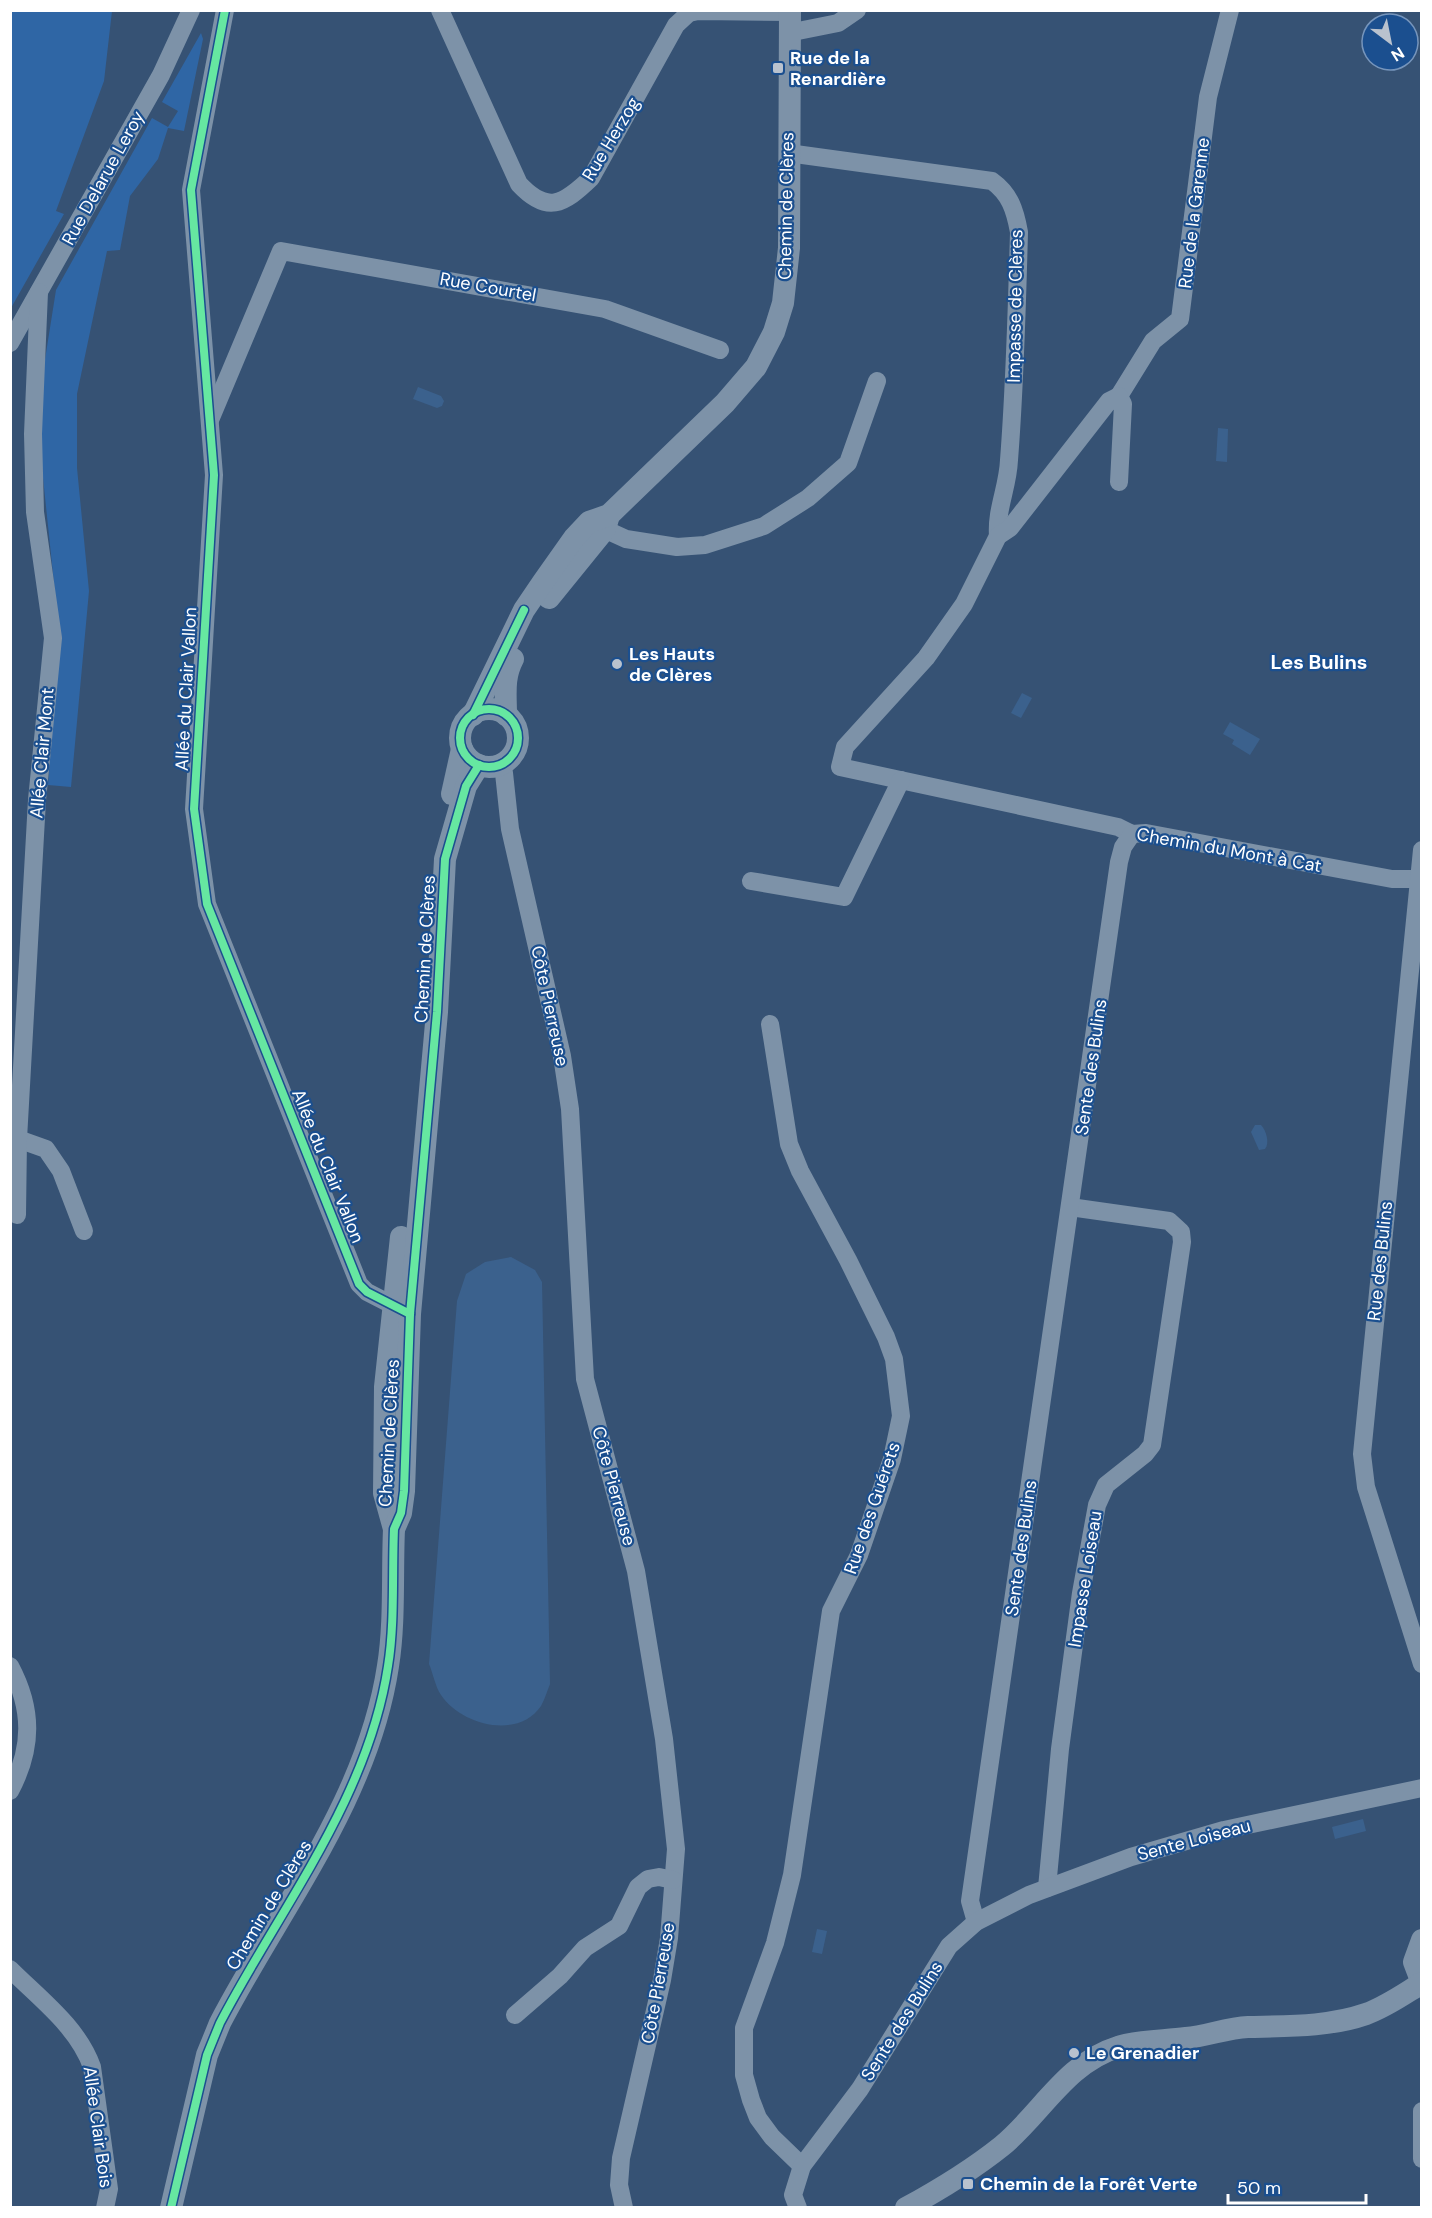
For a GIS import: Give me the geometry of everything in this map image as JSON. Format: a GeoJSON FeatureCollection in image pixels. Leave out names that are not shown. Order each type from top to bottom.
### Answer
{"type":"FeatureCollection","features":[{"type":"Feature","properties":{"kind":"street","name":"Rue Delarue Leroy"},"geometry":{"type":"LineString","coordinates":[[10,343],[161,75],[191,10]]}},
{"type":"Feature","properties":{"kind":"street","name":"Allée du Clair Vallon"},"geometry":{"type":"LineString","coordinates":[[225,10],[191,190],[214,475],[194,809],[207,904],[359,1284],[367,1292],[402,1310]]}},
{"type":"Feature","properties":{"kind":"street","name":"Rue Herzog"},"geometry":{"type":"LineString","coordinates":[[440,10],[519,184],[532,198],[543,204],[558,202],[577,192],[591,178],[666,42],[686,12],[789,19]]}},
{"type":"Feature","properties":{"kind":"street"},"geometry":{"type":"LineString","coordinates":[[789,19],[838,23],[857,10]]}},
{"type":"Feature","properties":{"kind":"street","name":"Rue de la Garenne"},"geometry":{"type":"LineString","coordinates":[[1119,396],[1153,341],[1180,319],[1208,97],[1230,10]]}},
{"type":"Feature","properties":{"kind":"street","name":"Chemin de Clères"},"geometry":{"type":"LineString","coordinates":[[506,715],[504,697],[506,672],[523,638],[601,522],[725,403],[756,367],[774,332],[783,303],[789,248],[789,19]]}},
{"type":"Feature","properties":{"kind":"street","name":"Impasse de Clères"},"geometry":{"type":"LineString","coordinates":[[788,153],[992,181],[1005,190],[1015,211],[1019,232],[1009,468],[997,517],[998,536],[964,604],[926,658],[845,747],[840,767]]}},
{"type":"Feature","properties":{"kind":"street","name":"Rue Courtel"},"geometry":{"type":"LineString","coordinates":[[210,421],[281,251],[605,309],[720,350]]}},
{"type":"Feature","properties":{"kind":"street","name":"Allée Clair Mont"},"geometry":{"type":"LineString","coordinates":[[17,1215],[18,1139],[37,800],[53,638],[35,512],[33,434],[39,292]]}},
{"type":"Feature","properties":{"kind":"street"},"geometry":{"type":"LineString","coordinates":[[601,522],[626,539],[677,547],[705,545],[764,526],[808,498],[848,463],[877,381]]}},
{"type":"Feature","properties":{"kind":"street"},"geometry":{"type":"LineString","coordinates":[[1119,396],[1123,405],[1119,482]]}},
{"type":"Feature","properties":{"kind":"street","name":"Impasse de Clères"},"geometry":{"type":"LineString","coordinates":[[998,536],[1010,528],[1109,401],[1119,396]]}},
{"type":"Feature","properties":{"kind":"street","name":"Chemin de Clères"},"geometry":{"type":"LineString","coordinates":[[473,715],[524,610],[574,538],[601,522]]}},
{"type":"Feature","properties":{"kind":"street"},"geometry":{"type":"LineString","coordinates":[[489,709],[506,715],[517,732],[518,742],[508,760],[489,765],[467,757],[462,749],[460,734],[473,715],[489,709]]}},
{"type":"Feature","properties":{"kind":"street","name":"Chemin de Clères"},"geometry":{"type":"LineString","coordinates":[[402,1310],[435,858],[462,749]]}},
{"type":"Feature","properties":{"kind":"street","name":"Chemin de Clères"},"geometry":{"type":"LineString","coordinates":[[171,2208],[207,2055],[220,2023],[330,1831],[357,1771],[376,1720],[388,1665],[394,1529],[384,1492],[385,1388],[402,1310],[437,1012],[445,859],[466,786],[489,765]]}},
{"type":"Feature","properties":{"kind":"street","name":"Côte Pierreuse"},"geometry":{"type":"LineString","coordinates":[[489,765],[504,773],[510,829],[562,1056],[570,1109],[585,1379],[636,1571],[657,1688],[676,1849],[669,1938],[662,1980],[621,2158],[619,2185],[624,2208]]}},
{"type":"Feature","properties":{"kind":"street","name":"Chemin du Mont à Cat"},"geometry":{"type":"LineString","coordinates":[[840,767],[1118,827],[1132,834],[1146,833],[1392,879],[1418,879]]}},
{"type":"Feature","properties":{"kind":"street"},"geometry":{"type":"LineString","coordinates":[[751,881],[844,897],[901,780]]}},
{"type":"Feature","properties":{"kind":"street","name":"Sente des Bulins"},"geometry":{"type":"LineString","coordinates":[[798,2208],[793,2195],[802,2166],[860,2089],[949,1946],[976,1922],[970,1901],[1119,862],[1125,843],[1132,834]]}},
{"type":"Feature","properties":{"kind":"street","name":"Rue des Bulins"},"geometry":{"type":"LineString","coordinates":[[1422,850],[1362,1454],[1366,1487],[1422,1664]]}},
{"type":"Feature","properties":{"kind":"street","name":"Rue des Guérets"},"geometry":{"type":"LineString","coordinates":[[770,1024],[789,1144],[800,1171],[886,1337],[894,1359],[901,1416],[892,1459],[859,1555],[831,1611],[792,1875],[775,1943],[744,2028],[744,2075],[754,2109],[772,2137],[802,2166]]}},
{"type":"Feature","properties":{"kind":"street"},"geometry":{"type":"LineString","coordinates":[[18,1139],[46,1149],[61,1171],[84,1231]]}},
{"type":"Feature","properties":{"kind":"street","name":"Impasse Loiseau"},"geometry":{"type":"LineString","coordinates":[[1047,1888],[1060,1749],[1081,1593],[1097,1505],[1106,1485],[1145,1454],[1152,1445],[1182,1242],[1181,1232],[1169,1221],[1070,1208]]}},
{"type":"Feature","properties":{"kind":"street"},"geometry":{"type":"LineString","coordinates":[[10,1666],[30,1721],[22,1769],[10,1791]]}},
{"type":"Feature","properties":{"kind":"street","name":"Sente Loiseau"},"geometry":{"type":"LineString","coordinates":[[976,1922],[1047,1888],[1131,1857],[1224,1830],[1422,1788]]}},
{"type":"Feature","properties":{"kind":"street"},"geometry":{"type":"LineString","coordinates":[[515,2015],[560,1976],[585,1948],[619,1926],[638,1887],[648,1879],[659,1877],[672,1880]]}},
{"type":"Feature","properties":{"kind":"street"},"geometry":{"type":"LineString","coordinates":[[906,2208],[964,2173],[1001,2147],[1059,2086],[1096,2056],[1119,2047],[1202,2036],[1218,2031],[1248,2027],[1287,2027],[1357,2017],[1379,2009],[1422,1983],[1414,1962],[1422,1940]]}},
{"type":"Feature","properties":{"kind":"street","name":"Allée Clair Bois"},"geometry":{"type":"LineString","coordinates":[[10,1969],[71,2030],[86,2050],[92,2067],[109,2189],[105,2208]]}},
{"type":"Feature","properties":{"kind":"street"},"geometry":{"type":"LineString","coordinates":[[1422,2111],[1422,2159]]}},
{"type":"Feature","properties":{"kind":"shaded area"},"geometry":{"type":"Polygon","coordinates":[[[11,10],[112,11],[104,81],[56,211],[64,214],[11,308],[11,10]]]}},
{"type":"Feature","properties":{"kind":"shaded area"},"geometry":{"type":"Polygon","coordinates":[[[201,33],[203,39],[184,131],[168,128],[158,159],[130,196],[120,250],[107,251],[77,394],[77,468],[89,591],[71,787],[48,785],[58,622],[39,439],[40,391],[56,290],[152,118],[168,127],[178,111],[162,102],[201,33]]]}},
{"type":"Feature","properties":{"kind":"shaded area"},"geometry":{"type":"Polygon","coordinates":[[[418,387],[441,396],[444,401],[442,406],[437,408],[413,399],[418,387]]]}},
{"type":"Feature","properties":{"kind":"shaded area"},"geometry":{"type":"Polygon","coordinates":[[[1218,428],[1228,429],[1227,462],[1216,461],[1218,428]]]}},
{"type":"Feature","properties":{"kind":"shaded area"},"geometry":{"type":"Polygon","coordinates":[[[1022,693],[1032,698],[1021,718],[1011,713],[1022,693]]]}},
{"type":"Feature","properties":{"kind":"shaded area"},"geometry":{"type":"Polygon","coordinates":[[[1230,722],[1260,739],[1250,755],[1232,744],[1234,740],[1223,734],[1230,722]]]}},
{"type":"Feature","properties":{"kind":"shaded area"},"geometry":{"type":"Polygon","coordinates":[[[1255,1125],[1261,1125],[1266,1133],[1265,1149],[1259,1150],[1251,1132],[1255,1125]]]}},
{"type":"Feature","properties":{"kind":"shaded area"},"geometry":{"type":"Polygon","coordinates":[[[511,1257],[535,1270],[542,1282],[550,1684],[541,1706],[531,1717],[518,1723],[505,1725],[475,1721],[450,1705],[441,1695],[429,1664],[457,1301],[466,1274],[485,1262],[511,1257]]]}},
{"type":"Feature","properties":{"kind":"shaded area"},"geometry":{"type":"Polygon","coordinates":[[[1363,1819],[1366,1831],[1335,1839],[1332,1827],[1363,1819]]]}},
{"type":"Feature","properties":{"kind":"shaded area"},"geometry":{"type":"Polygon","coordinates":[[[817,1929],[827,1931],[822,1954],[812,1952],[817,1929]]]}},
{"type":"Feature","properties":{"kind":"cycle path"},"geometry":{"type":"LineString","coordinates":[[225,10],[191,190],[214,475],[194,809],[207,904],[359,1284],[367,1292],[410,1314]]}},
{"type":"Feature","properties":{"kind":"cycle path"},"geometry":{"type":"LineString","coordinates":[[473,715],[524,610]]}},
{"type":"Feature","properties":{"kind":"cycle path"},"geometry":{"type":"LineString","coordinates":[[489,709],[505,714],[513,722],[518,738],[513,754],[505,762],[489,767],[473,762],[465,754],[460,738],[465,722],[473,714],[489,709]]}},
{"type":"Feature","properties":{"kind":"cycle path"},"geometry":{"type":"LineString","coordinates":[[171,2208],[207,2055],[220,2023],[342,1807],[362,1762],[378,1715],[390,1650],[394,1529],[401,1513],[404,1491],[410,1314],[437,1012],[445,859],[466,786],[479,765]]}},
{"type":"Feature","properties":{"kind":"place","name":"Rue de la Renardière"},"geometry":{"type":"Point","coordinates":[778,68]}},
{"type":"Feature","properties":{"kind":"place","name":"Les Hauts de Clères"},"geometry":{"type":"Point","coordinates":[617,664]}},
{"type":"Feature","properties":{"kind":"place","name":"Le Grenadier"},"geometry":{"type":"Point","coordinates":[1074,2053]}},
{"type":"Feature","properties":{"kind":"place","name":"Chemin de la Forêt Verte"},"geometry":{"type":"Point","coordinates":[968,2184]}},
{"type":"Feature","properties":{"kind":"district","name":"Les Bulins"},"geometry":{"type":"Point","coordinates":[1319,662]}}]}
